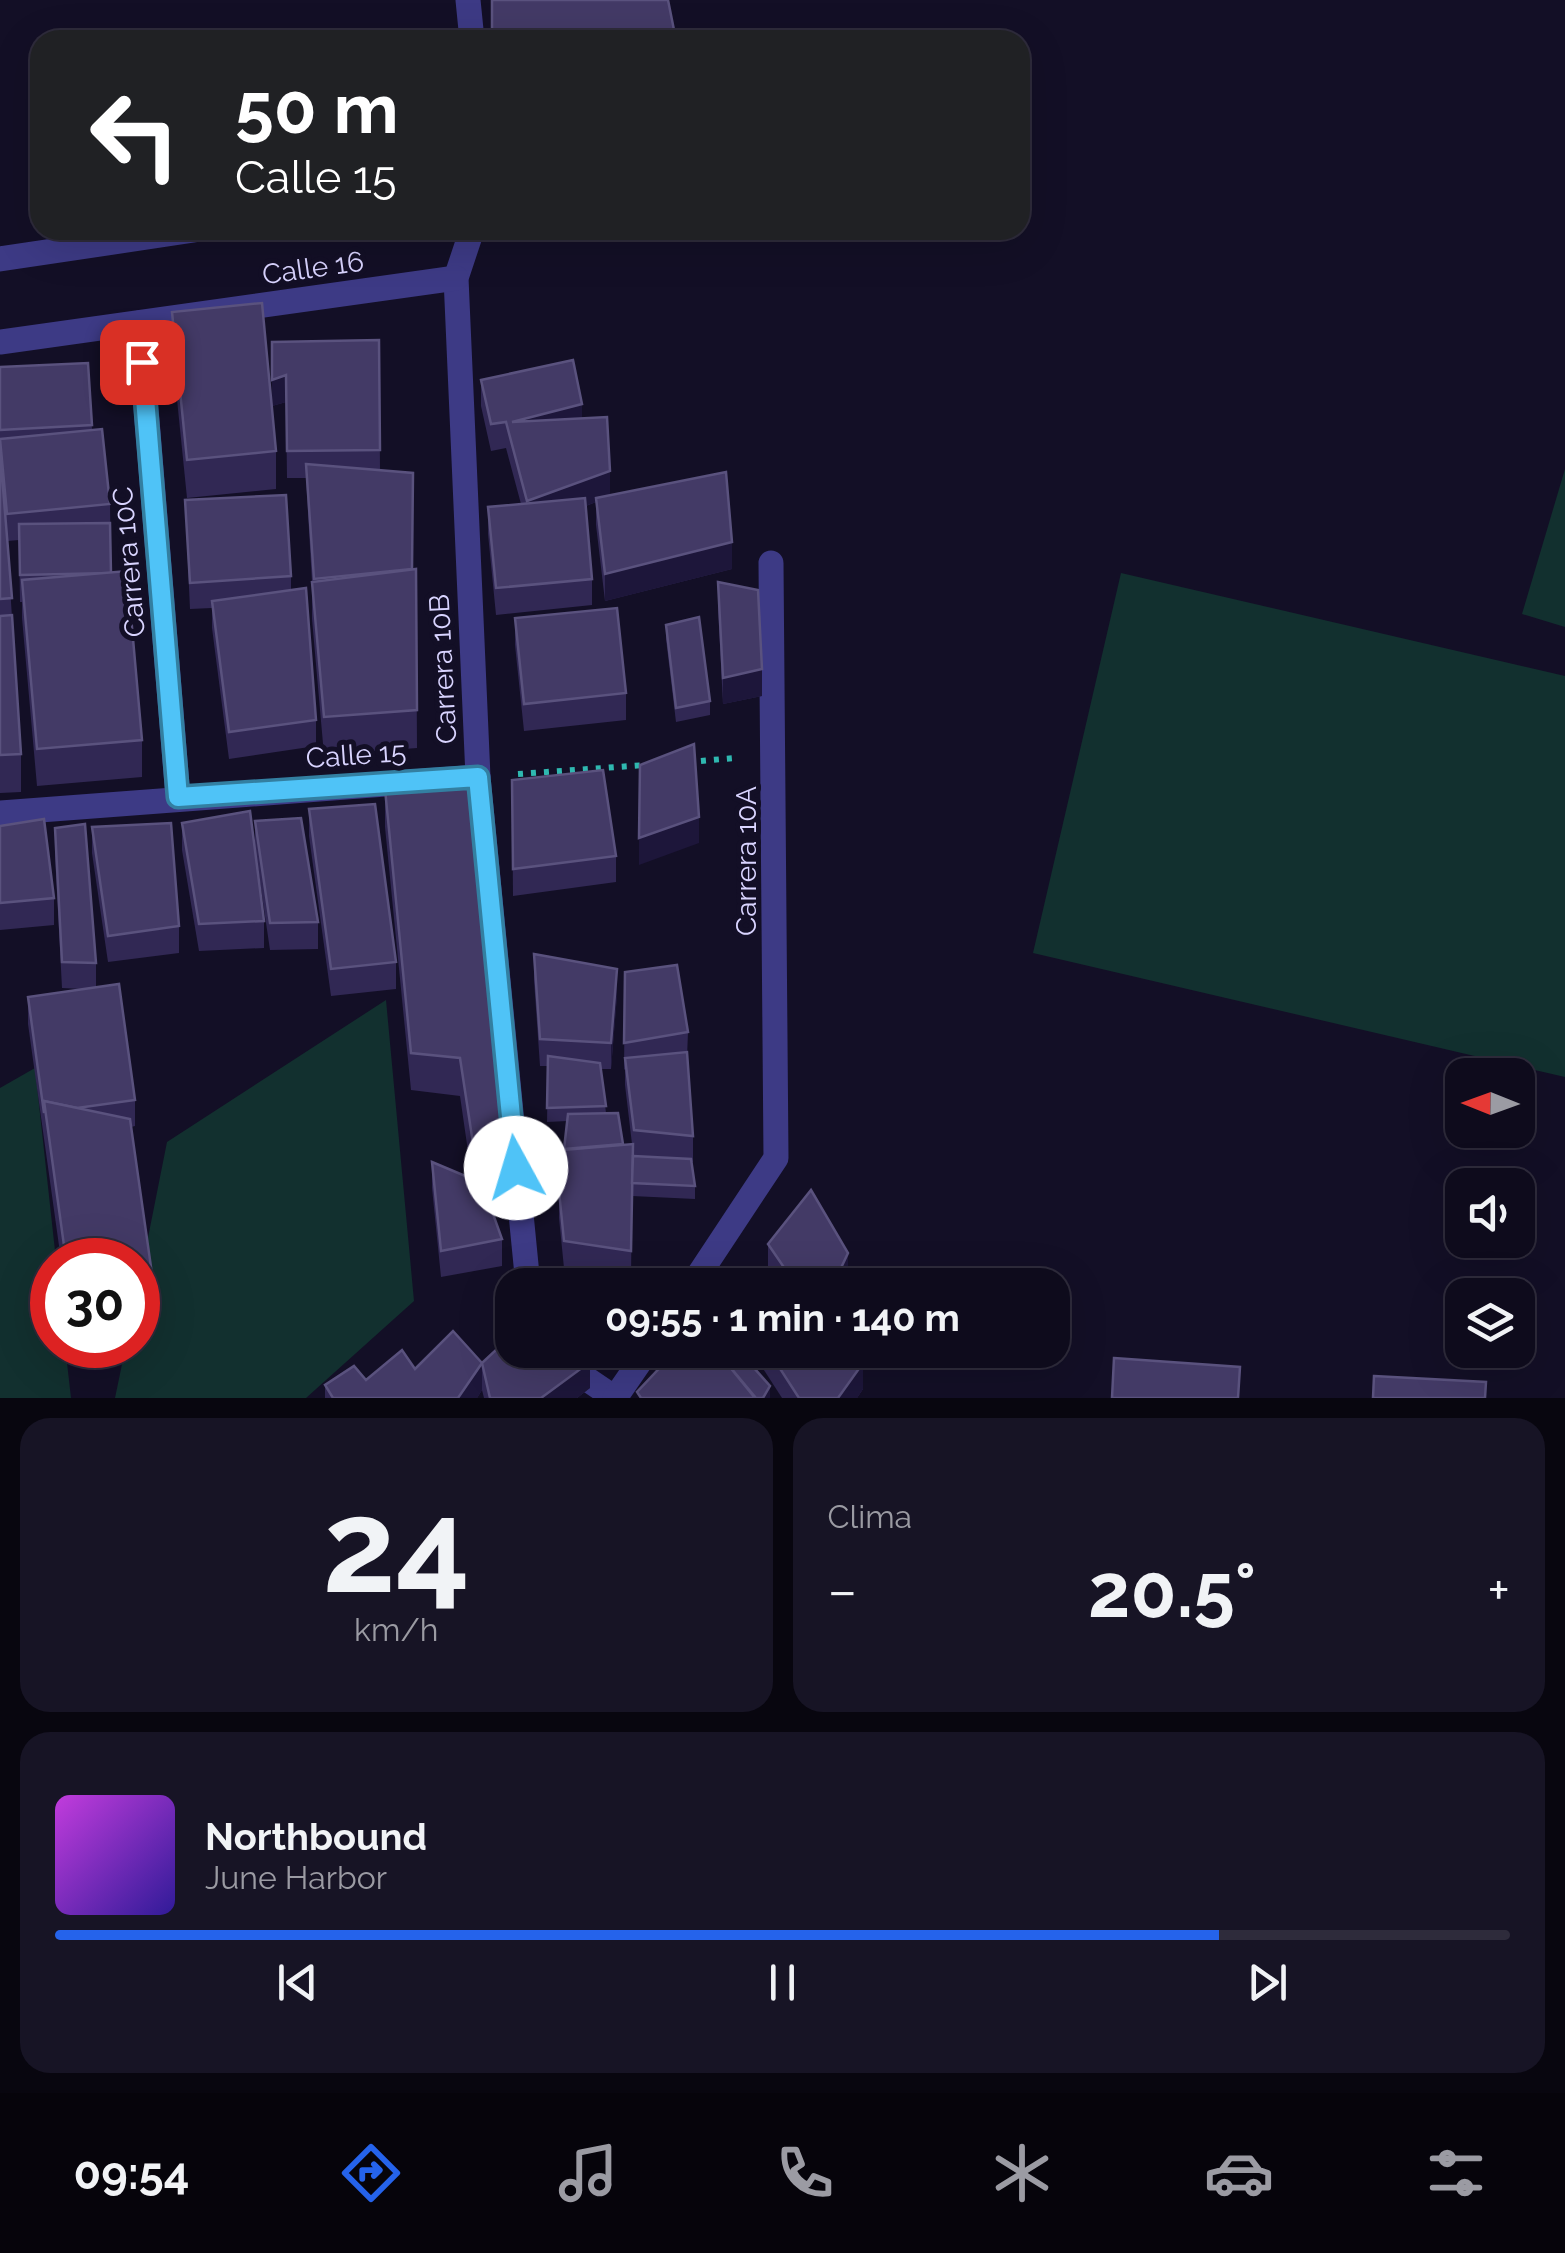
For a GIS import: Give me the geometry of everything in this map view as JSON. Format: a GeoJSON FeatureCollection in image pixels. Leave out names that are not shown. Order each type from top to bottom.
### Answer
{"type":"FeatureCollection","features":[{"type":"Feature","properties":{"kind":"street"},"geometry":{"type":"LineString","coordinates":[[468,0],[471,30]]}},
{"type":"Feature","properties":{"kind":"street"},"geometry":{"type":"LineString","coordinates":[[0,259],[127,240]]}},
{"type":"Feature","properties":{"kind":"street","name":"Carrera 10B"},"geometry":{"type":"LineString","coordinates":[[469,240],[456,278],[478,777],[526,1268]]}},
{"type":"Feature","properties":{"kind":"street","name":"Calle 16"},"geometry":{"type":"LineString","coordinates":[[0,342],[456,278]]}},
{"type":"Feature","properties":{"kind":"street","name":"Carrera 10C"},"geometry":{"type":"LineString","coordinates":[[139,323],[178,797]]}},
{"type":"Feature","properties":{"kind":"street","name":"Carrera 10A"},"geometry":{"type":"LineString","coordinates":[[703,1268],[776,1158],[772,563]]}},
{"type":"Feature","properties":{"kind":"street","name":"Calle 15"},"geometry":{"type":"LineString","coordinates":[[0,813],[478,777]]}},
{"type":"Feature","properties":{"kind":"street"},"geometry":{"type":"LineString","coordinates":[[571,1368],[615,1398],[636,1368]]}},
{"type":"Feature","properties":{"kind":"path"},"geometry":{"type":"LineString","coordinates":[[677,762],[776,755]]}},
{"type":"Feature","properties":{"kind":"path"},"geometry":{"type":"LineString","coordinates":[[478,777],[657,764]]}},
{"type":"Feature","properties":{"kind":"green space"},"geometry":{"type":"Polygon","coordinates":[[[1565,469],[1565,627],[1522,614],[1565,469]]]}},
{"type":"Feature","properties":{"kind":"green space"},"geometry":{"type":"Polygon","coordinates":[[[1121,573],[1565,676],[1565,1077],[1535,1070],[1535,1058],[1483,1058],[1033,953],[1121,573]]]}},
{"type":"Feature","properties":{"kind":"green space"},"geometry":{"type":"Polygon","coordinates":[[[386,1000],[414,1301],[306,1398],[115,1398],[121,1368],[160,1368],[160,1238],[148,1238],[167,1142],[386,1000]]]}},
{"type":"Feature","properties":{"kind":"green space"},"geometry":{"type":"Polygon","coordinates":[[[35,1068],[54,1238],[30,1238],[30,1368],[68,1368],[71,1398],[0,1398],[0,1088],[35,1068]]]}},
{"type":"Feature","properties":{"kind":"building"},"geometry":{"type":"Polygon","coordinates":[[[492,0],[668,0],[674,30],[492,30],[492,0]]]}},
{"type":"Feature","properties":{"kind":"building"},"geometry":{"type":"Polygon","coordinates":[[[262,303],[276,451],[187,460],[172,312],[262,303]]]}},
{"type":"Feature","properties":{"kind":"building"},"geometry":{"type":"Polygon","coordinates":[[[379,340],[380,450],[287,451],[286,375],[272,380],[272,342],[379,340]]]}},
{"type":"Feature","properties":{"kind":"building"},"geometry":{"type":"Polygon","coordinates":[[[573,360],[582,404],[512,422],[607,417],[610,471],[527,501],[506,422],[491,424],[481,380],[573,360]]]}},
{"type":"Feature","properties":{"kind":"building"},"geometry":{"type":"Polygon","coordinates":[[[88,363],[92,425],[0,430],[0,367],[88,363]]]}},
{"type":"Feature","properties":{"kind":"building"},"geometry":{"type":"Polygon","coordinates":[[[102,429],[110,504],[7,514],[0,439],[102,429]]]}},
{"type":"Feature","properties":{"kind":"building"},"geometry":{"type":"Polygon","coordinates":[[[0,451],[12,598],[0,599],[0,451]]]}},
{"type":"Feature","properties":{"kind":"building"},"geometry":{"type":"Polygon","coordinates":[[[306,464],[413,473],[412,569],[314,579],[306,464]]]}},
{"type":"Feature","properties":{"kind":"building"},"geometry":{"type":"Polygon","coordinates":[[[726,472],[732,542],[605,574],[596,498],[726,472]]]}},
{"type":"Feature","properties":{"kind":"building"},"geometry":{"type":"Polygon","coordinates":[[[286,495],[291,576],[190,583],[185,500],[286,495]]]}},
{"type":"Feature","properties":{"kind":"building"},"geometry":{"type":"Polygon","coordinates":[[[585,498],[592,579],[496,588],[488,507],[585,498]]]}},
{"type":"Feature","properties":{"kind":"building"},"geometry":{"type":"Polygon","coordinates":[[[110,523],[111,573],[20,575],[19,524],[110,523]]]}},
{"type":"Feature","properties":{"kind":"building"},"geometry":{"type":"Polygon","coordinates":[[[416,569],[417,710],[324,717],[312,582],[416,569]]]}},
{"type":"Feature","properties":{"kind":"building"},"geometry":{"type":"Polygon","coordinates":[[[127,571],[142,740],[37,749],[22,580],[127,571]]]}},
{"type":"Feature","properties":{"kind":"building"},"geometry":{"type":"Polygon","coordinates":[[[718,582],[758,590],[762,669],[723,678],[718,582]]]}},
{"type":"Feature","properties":{"kind":"building"},"geometry":{"type":"Polygon","coordinates":[[[306,588],[316,720],[229,732],[212,601],[306,588]]]}},
{"type":"Feature","properties":{"kind":"building"},"geometry":{"type":"Polygon","coordinates":[[[617,608],[626,693],[524,704],[515,618],[617,608]]]}},
{"type":"Feature","properties":{"kind":"building"},"geometry":{"type":"Polygon","coordinates":[[[12,615],[21,754],[0,755],[0,616],[12,615]]]}},
{"type":"Feature","properties":{"kind":"building"},"geometry":{"type":"Polygon","coordinates":[[[699,617],[710,701],[676,708],[666,625],[699,617]]]}},
{"type":"Feature","properties":{"kind":"building"},"geometry":{"type":"Polygon","coordinates":[[[694,744],[699,817],[639,838],[640,765],[694,744]]]}},
{"type":"Feature","properties":{"kind":"building"},"geometry":{"type":"Polygon","coordinates":[[[603,770],[616,856],[513,869],[512,780],[603,770]]]}},
{"type":"Feature","properties":{"kind":"building"},"geometry":{"type":"Polygon","coordinates":[[[472,776],[513,1162],[476,1163],[460,1058],[411,1053],[385,789],[472,776]]]}},
{"type":"Feature","properties":{"kind":"building"},"geometry":{"type":"Polygon","coordinates":[[[375,804],[396,962],[331,969],[309,809],[375,804]]]}},
{"type":"Feature","properties":{"kind":"building"},"geometry":{"type":"Polygon","coordinates":[[[250,811],[264,921],[199,924],[182,823],[250,811]]]}},
{"type":"Feature","properties":{"kind":"building"},"geometry":{"type":"Polygon","coordinates":[[[301,818],[318,922],[270,923],[255,821],[301,818]]]}},
{"type":"Feature","properties":{"kind":"building"},"geometry":{"type":"Polygon","coordinates":[[[44,819],[54,898],[0,903],[0,826],[44,819]]]}},
{"type":"Feature","properties":{"kind":"building"},"geometry":{"type":"Polygon","coordinates":[[[171,823],[179,926],[108,936],[92,827],[171,823]]]}},
{"type":"Feature","properties":{"kind":"building"},"geometry":{"type":"Polygon","coordinates":[[[85,824],[96,963],[62,962],[55,828],[85,824]]]}},
{"type":"Feature","properties":{"kind":"building"},"geometry":{"type":"Polygon","coordinates":[[[534,954],[617,969],[611,1043],[540,1039],[534,954]]]}},
{"type":"Feature","properties":{"kind":"building"},"geometry":{"type":"Polygon","coordinates":[[[677,965],[688,1032],[624,1043],[625,972],[677,965]]]}},
{"type":"Feature","properties":{"kind":"building"},"geometry":{"type":"Polygon","coordinates":[[[119,984],[135,1100],[77,1108],[44,1101],[44,1113],[28,997],[119,984]]]}},
{"type":"Feature","properties":{"kind":"building"},"geometry":{"type":"Polygon","coordinates":[[[687,1052],[693,1136],[634,1130],[625,1058],[687,1052]]]}},
{"type":"Feature","properties":{"kind":"building"},"geometry":{"type":"Polygon","coordinates":[[[548,1056],[600,1063],[606,1106],[547,1108],[548,1056]]]}},
{"type":"Feature","properties":{"kind":"building"},"geometry":{"type":"Polygon","coordinates":[[[44,1101],[130,1119],[147,1238],[63,1238],[44,1101]]]}},
{"type":"Feature","properties":{"kind":"building"},"geometry":{"type":"Polygon","coordinates":[[[618,1113],[623,1144],[564,1149],[568,1114],[618,1113]]]}},
{"type":"Feature","properties":{"kind":"building"},"geometry":{"type":"Polygon","coordinates":[[[633,1144],[631,1251],[564,1241],[559,1191],[563,1150],[633,1144]]]}},
{"type":"Feature","properties":{"kind":"building"},"geometry":{"type":"Polygon","coordinates":[[[633,1156],[691,1159],[695,1186],[632,1183],[633,1156]]]}},
{"type":"Feature","properties":{"kind":"building"},"geometry":{"type":"Polygon","coordinates":[[[432,1162],[482,1183],[502,1239],[441,1251],[432,1162]]]}},
{"type":"Feature","properties":{"kind":"building"},"geometry":{"type":"Polygon","coordinates":[[[811,1190],[848,1253],[841,1268],[784,1268],[768,1244],[811,1190]]]}},
{"type":"Feature","properties":{"kind":"building"},"geometry":{"type":"Polygon","coordinates":[[[453,1331],[482,1363],[458,1398],[333,1398],[325,1385],[354,1366],[366,1380],[402,1350],[415,1369],[453,1331]]]}},
{"type":"Feature","properties":{"kind":"building"},"geometry":{"type":"Polygon","coordinates":[[[495,1351],[495,1368],[582,1368],[541,1398],[490,1398],[482,1363],[495,1351]]]}},
{"type":"Feature","properties":{"kind":"building"},"geometry":{"type":"Polygon","coordinates":[[[1114,1358],[1240,1367],[1238,1398],[1112,1398],[1114,1358]]]}},
{"type":"Feature","properties":{"kind":"building"},"geometry":{"type":"Polygon","coordinates":[[[660,1368],[731,1368],[755,1398],[641,1398],[637,1392],[660,1368]]]}},
{"type":"Feature","properties":{"kind":"building"},"geometry":{"type":"Polygon","coordinates":[[[731,1368],[754,1368],[770,1386],[763,1398],[756,1398],[731,1368]]]}},
{"type":"Feature","properties":{"kind":"building"},"geometry":{"type":"Polygon","coordinates":[[[780,1368],[859,1368],[838,1398],[799,1398],[780,1368]]]}},
{"type":"Feature","properties":{"kind":"building"},"geometry":{"type":"Polygon","coordinates":[[[1374,1376],[1486,1382],[1485,1398],[1373,1398],[1374,1376]]]}},
{"type":"Feature","properties":{"kind":"route"},"geometry":{"type":"LineString","coordinates":[[142,362],[178,797],[478,777],[516,1168]]}}]}
